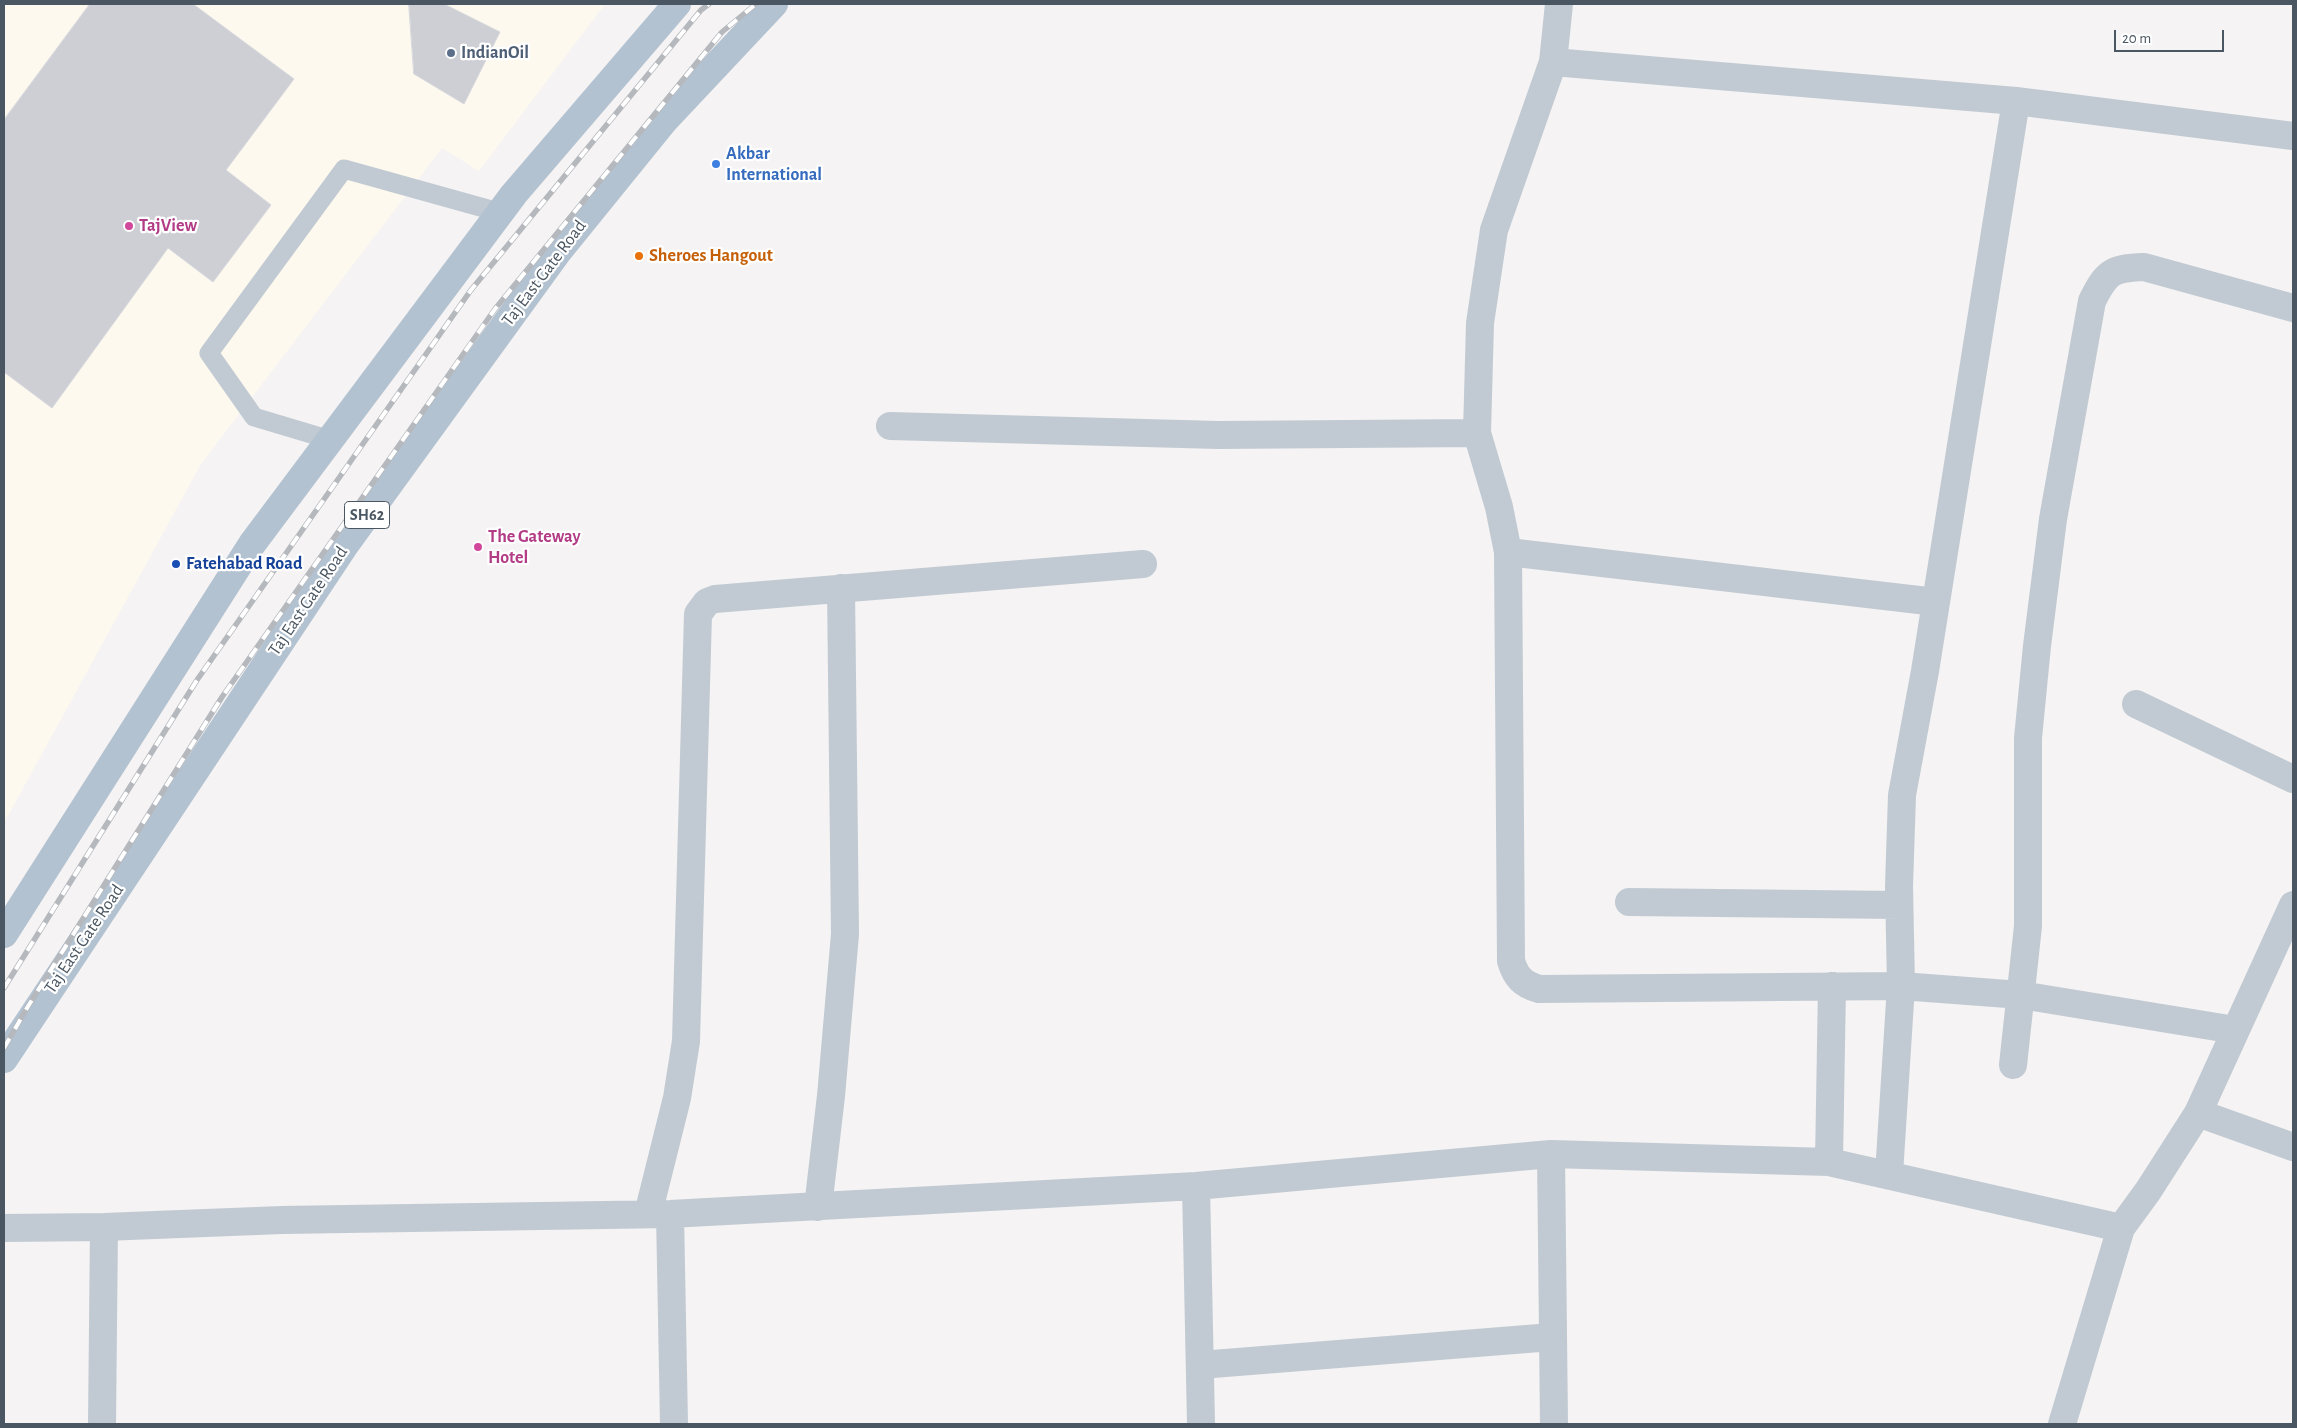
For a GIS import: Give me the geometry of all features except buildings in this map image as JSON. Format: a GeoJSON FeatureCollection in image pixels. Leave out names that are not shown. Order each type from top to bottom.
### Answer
{"type":"FeatureCollection","features":[{"type":"Feature","properties":{"kind":"main road"},"geometry":{"type":"LineString","coordinates":[[4,934],[252,544],[502,213],[514,194],[677,4]]}},
{"type":"Feature","properties":{"kind":"main road","name":"Taj East Gate Road"},"geometry":{"type":"LineString","coordinates":[[4,1059],[345,545],[546,268],[664,121],[774,4]]}},
{"type":"Feature","properties":{"kind":"street"},"geometry":{"type":"LineString","coordinates":[[1559,4],[1553,62],[1494,230],[1480,322],[1478,433],[1499,507],[1508,552],[1511,960],[1515,974],[1524,984],[1539,988],[1901,986],[2021,995],[2236,1030]]}},
{"type":"Feature","properties":{"kind":"street"},"geometry":{"type":"LineString","coordinates":[[1553,62],[2016,102],[2293,136]]}},
{"type":"Feature","properties":{"kind":"street"},"geometry":{"type":"LineString","coordinates":[[1889,1174],[1901,986],[1899,904],[1902,795],[1936,602],[2016,102]]}},
{"type":"Feature","properties":{"kind":"street"},"geometry":{"type":"LineString","coordinates":[[2013,1065],[2028,926],[2029,729],[2053,519],[2092,302],[2103,278],[2124,268],[2144,267],[2293,308]]}},
{"type":"Feature","properties":{"kind":"street"},"geometry":{"type":"LineString","coordinates":[[890,426],[1218,435],[1478,433]]}},
{"type":"Feature","properties":{"kind":"street"},"geometry":{"type":"LineString","coordinates":[[1508,552],[1936,602]]}},
{"type":"Feature","properties":{"kind":"street"},"geometry":{"type":"LineString","coordinates":[[674,1424],[659,1214],[686,1041],[698,614],[707,602],[714,599],[1143,564]]}},
{"type":"Feature","properties":{"kind":"street"},"geometry":{"type":"LineString","coordinates":[[818,1207],[832,1096],[845,934],[841,588]]}},
{"type":"Feature","properties":{"kind":"street"},"geometry":{"type":"LineString","coordinates":[[2136,704],[2293,779]]}},
{"type":"Feature","properties":{"kind":"street"},"geometry":{"type":"LineString","coordinates":[[1629,902],[1899,904]]}},
{"type":"Feature","properties":{"kind":"street"},"geometry":{"type":"LineString","coordinates":[[2062,1424],[2121,1228],[2148,1191],[2198,1113],[2293,905]]}},
{"type":"Feature","properties":{"kind":"street"},"geometry":{"type":"LineString","coordinates":[[1829,1162],[1832,986]]}},
{"type":"Feature","properties":{"kind":"street"},"geometry":{"type":"LineString","coordinates":[[2198,1113],[2293,1147]]}},
{"type":"Feature","properties":{"kind":"street"},"geometry":{"type":"LineString","coordinates":[[1551,1154],[1554,1424]]}},
{"type":"Feature","properties":{"kind":"street"},"geometry":{"type":"LineString","coordinates":[[4,1228],[104,1227],[282,1220],[659,1214],[818,1207],[1196,1186],[1551,1154],[1829,1162],[1889,1174],[2121,1228]]}},
{"type":"Feature","properties":{"kind":"street"},"geometry":{"type":"LineString","coordinates":[[1196,1186],[1201,1424]]}},
{"type":"Feature","properties":{"kind":"street"},"geometry":{"type":"LineString","coordinates":[[102,1424],[104,1227]]}},
{"type":"Feature","properties":{"kind":"street"},"geometry":{"type":"LineString","coordinates":[[1200,1365],[1552,1337]]}},
{"type":"Feature","properties":{"kind":"lane"},"geometry":{"type":"LineString","coordinates":[[331,440],[254,417],[209,354],[344,170],[502,213]]}},
{"type":"Feature","properties":{"kind":"shaded area"},"geometry":{"type":"Polygon","coordinates":[[[4,4],[605,4],[479,171],[442,148],[201,464],[4,823],[4,4]]]}},
{"type":"Feature","properties":{"kind":"railway"},"geometry":{"type":"LineString","coordinates":[[4,988],[197,680],[471,290],[701,10],[709,4]]}},
{"type":"Feature","properties":{"kind":"railway"},"geometry":{"type":"LineString","coordinates":[[4,1048],[27,1008],[222,697],[495,309],[722,32],[756,4]]}},
{"type":"Feature","properties":{"kind":"place","name":"IndianOil"},"geometry":{"type":"Point","coordinates":[451,53]}},
{"type":"Feature","properties":{"kind":"place","name":"Akbar International"},"geometry":{"type":"Point","coordinates":[716,164]}},
{"type":"Feature","properties":{"kind":"place","name":"TajView"},"geometry":{"type":"Point","coordinates":[129,226]}},
{"type":"Feature","properties":{"kind":"place","name":"Sheroes Hangout"},"geometry":{"type":"Point","coordinates":[639,256]}},
{"type":"Feature","properties":{"kind":"place","name":"The Gateway Hotel"},"geometry":{"type":"Point","coordinates":[478,547]}},
{"type":"Feature","properties":{"kind":"place","name":"Fatehabad Road"},"geometry":{"type":"Point","coordinates":[176,564]}}]}
